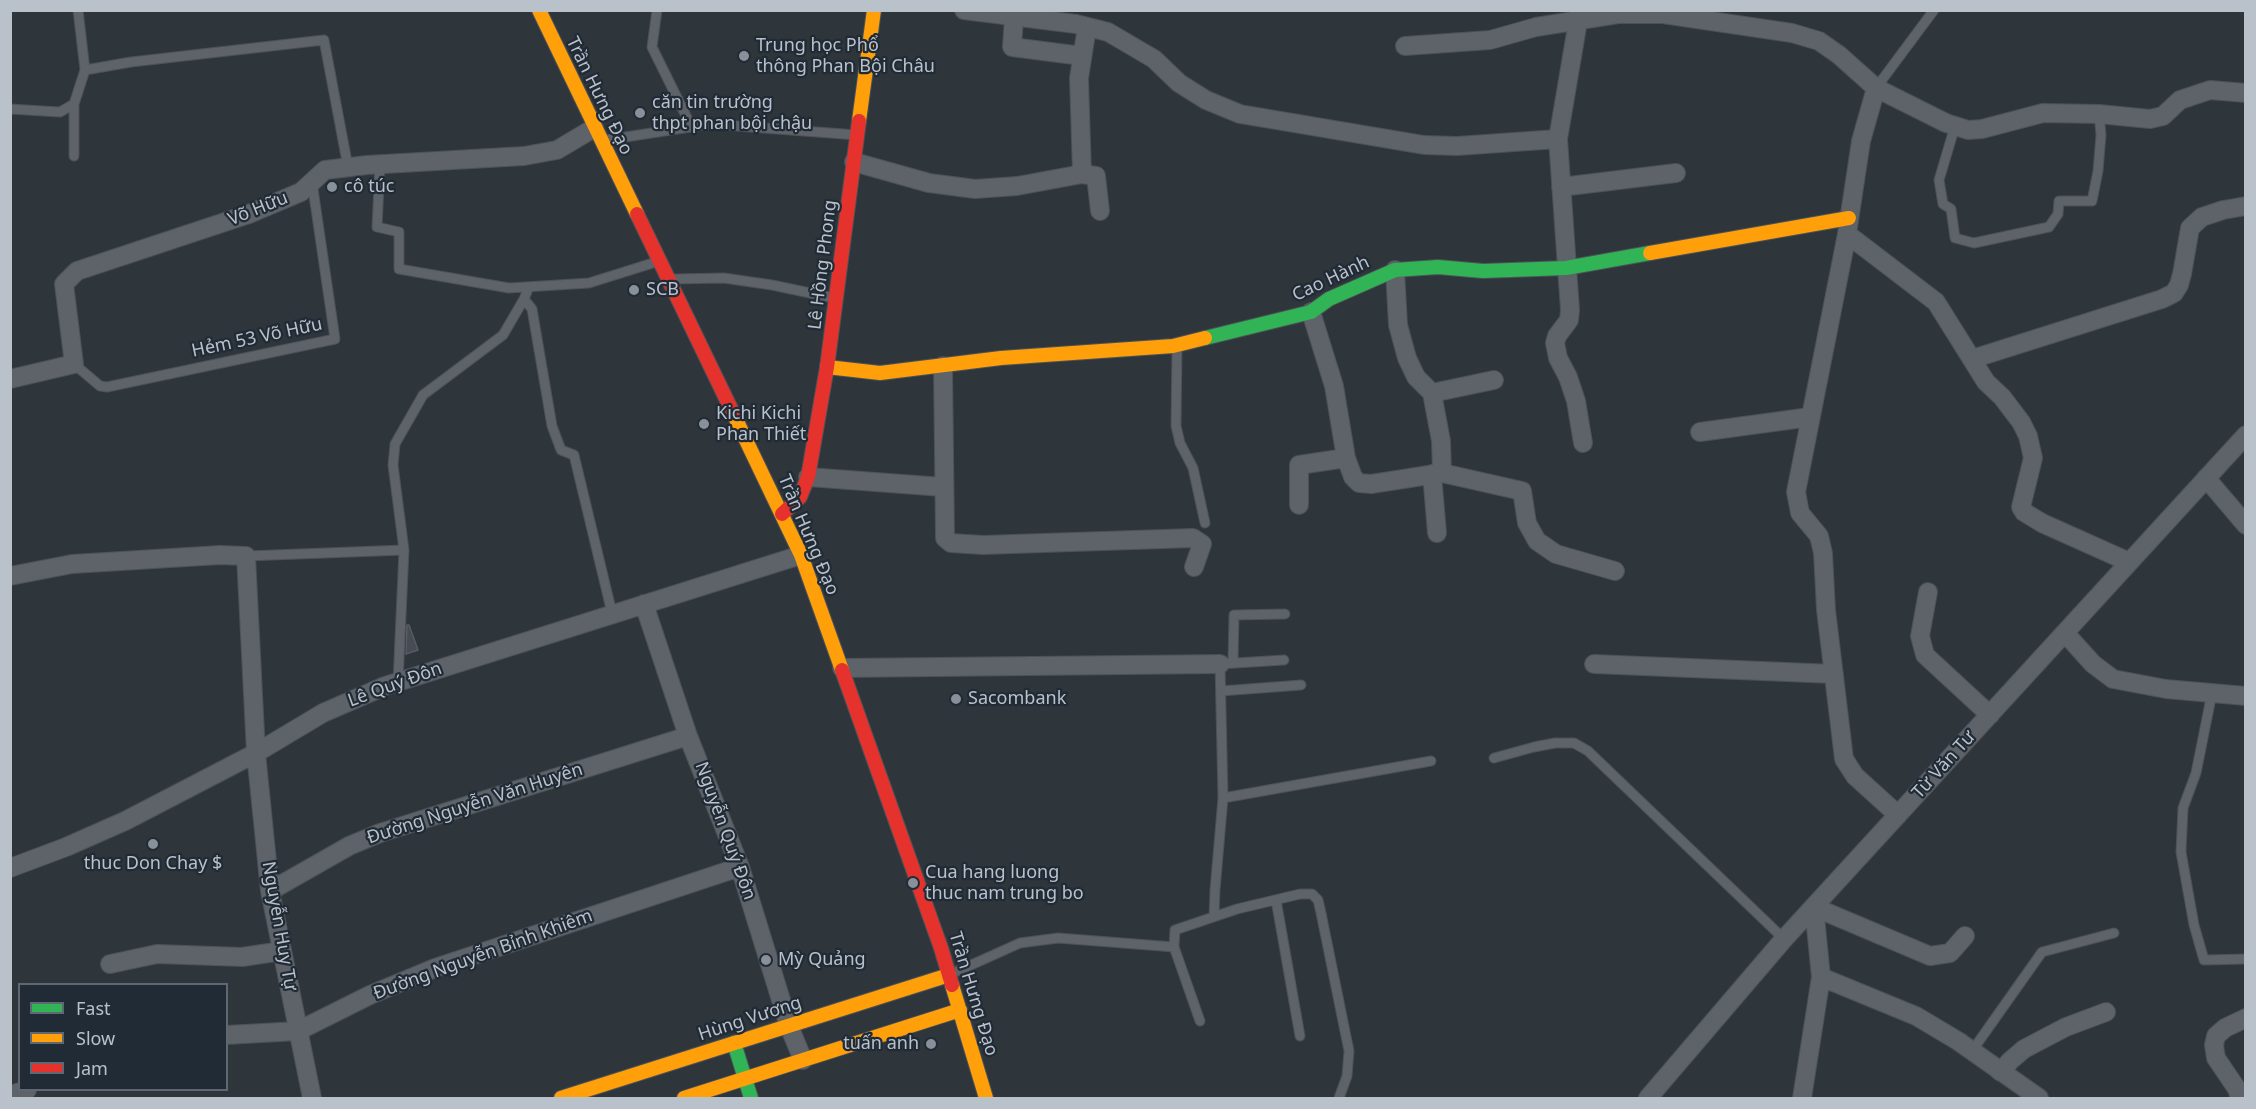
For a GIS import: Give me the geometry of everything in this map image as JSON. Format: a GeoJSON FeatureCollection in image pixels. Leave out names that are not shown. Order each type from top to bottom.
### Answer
{"type":"FeatureCollection","features":[{"type":"Feature","properties":{"kind":"main road","name":"Trần Hưng Đạo"},"geometry":{"type":"LineString","coordinates":[[539,10],[801,555],[949,975],[986,1098]]}},
{"type":"Feature","properties":{"kind":"main road","name":"Lê Hồng Phong"},"geometry":{"type":"LineString","coordinates":[[782,514],[800,497],[808,477],[827,367],[874,10]]}},
{"type":"Feature","properties":{"kind":"main road","name":"Cao Hành"},"geometry":{"type":"LineString","coordinates":[[827,367],[880,373],[1001,358],[1149,349],[1178,345],[1311,312],[1329,299],[1395,270],[1438,267],[1483,270],[1566,268],[1848,226]]}},
{"type":"Feature","properties":{"kind":"main road","name":"Hùng Vương"},"geometry":{"type":"LineString","coordinates":[[561,1098],[949,975]]}},
{"type":"Feature","properties":{"kind":"main road"},"geometry":{"type":"LineString","coordinates":[[684,1098],[960,1010]]}},
{"type":"Feature","properties":{"kind":"main road"},"geometry":{"type":"LineString","coordinates":[[734,1043],[751,1098]]}},
{"type":"Feature","properties":{"kind":"street"},"geometry":{"type":"LineString","coordinates":[[964,10],[1014,17],[1069,17],[1087,27],[1108,32],[1154,59],[1188,89],[1206,100],[1239,114],[1297,126],[1424,145],[1457,146],[1558,139]]}},
{"type":"Feature","properties":{"kind":"street"},"geometry":{"type":"LineString","coordinates":[[1405,46],[1490,40],[1578,16],[1618,14],[1663,14],[1792,33],[1819,42],[1839,55],[1876,88],[1968,130],[1982,129],[2043,113],[2099,114],[2150,119],[2163,116],[2180,100],[2210,90],[2246,93]]}},
{"type":"Feature","properties":{"kind":"street"},"geometry":{"type":"LineString","coordinates":[[1578,16],[1558,139],[1570,310],[1569,320],[1557,336],[1555,343],[1558,358],[1576,400],[1583,443]]}},
{"type":"Feature","properties":{"kind":"street"},"geometry":{"type":"LineString","coordinates":[[1014,17],[1012,48],[1083,56]]}},
{"type":"Feature","properties":{"kind":"street"},"geometry":{"type":"LineString","coordinates":[[1082,174],[1079,78],[1087,27]]}},
{"type":"Feature","properties":{"kind":"street"},"geometry":{"type":"LineString","coordinates":[[1876,88],[1861,141],[1848,226],[1796,492],[1800,513],[1819,536],[1823,553],[1833,674],[1844,759],[1855,776],[1898,815]]}},
{"type":"Feature","properties":{"kind":"street","name":"Võ Hữu"},"geometry":{"type":"LineString","coordinates":[[74,364],[64,284],[77,271],[249,214],[301,192],[325,170],[380,164],[524,156],[557,150],[597,134]]}},
{"type":"Feature","properties":{"kind":"street"},"geometry":{"type":"LineString","coordinates":[[854,162],[929,183],[975,189],[1017,186],[1082,174],[1096,176],[1100,211]]}},
{"type":"Feature","properties":{"kind":"street"},"geometry":{"type":"LineString","coordinates":[[1562,187],[1676,173]]}},
{"type":"Feature","properties":{"kind":"street"},"geometry":{"type":"LineString","coordinates":[[1972,359],[2162,299],[2174,293],[2182,274],[2190,228],[2202,217],[2246,206]]}},
{"type":"Feature","properties":{"kind":"street"},"geometry":{"type":"LineString","coordinates":[[1848,226],[1936,302],[1994,391],[2013,410],[2028,436],[2033,458],[2021,507],[2024,512],[2042,523],[2129,562]]}},
{"type":"Feature","properties":{"kind":"street"},"geometry":{"type":"LineString","coordinates":[[1395,270],[1398,325],[1407,358],[1416,377],[1432,393],[1440,432],[1437,533]]}},
{"type":"Feature","properties":{"kind":"street"},"geometry":{"type":"LineString","coordinates":[[1311,312],[1334,386],[1346,458],[1353,477],[1359,483],[1371,484],[1437,474],[1522,491],[1527,523],[1537,541],[1556,554],[1616,571]]}},
{"type":"Feature","properties":{"kind":"street"},"geometry":{"type":"LineString","coordinates":[[10,379],[74,364]]}},
{"type":"Feature","properties":{"kind":"street"},"geometry":{"type":"LineString","coordinates":[[943,366],[945,538],[951,543],[983,545],[1193,538],[1202,544],[1194,567]]}},
{"type":"Feature","properties":{"kind":"street"},"geometry":{"type":"LineString","coordinates":[[1432,393],[1494,380]]}},
{"type":"Feature","properties":{"kind":"street"},"geometry":{"type":"LineString","coordinates":[[1700,432],[1810,417]]}},
{"type":"Feature","properties":{"kind":"street","name":"Từ Văn Tư"},"geometry":{"type":"LineString","coordinates":[[1648,1098],[1784,939],[2246,435]]}},
{"type":"Feature","properties":{"kind":"street"},"geometry":{"type":"LineString","coordinates":[[1299,505],[1299,465],[1346,458]]}},
{"type":"Feature","properties":{"kind":"street"},"geometry":{"type":"LineString","coordinates":[[808,477],[943,487]]}},
{"type":"Feature","properties":{"kind":"street"},"geometry":{"type":"LineString","coordinates":[[2206,478],[2246,525]]}},
{"type":"Feature","properties":{"kind":"street"},"geometry":{"type":"LineString","coordinates":[[10,576],[72,564],[220,555],[246,556]]}},
{"type":"Feature","properties":{"kind":"street","name":"Lê Quý Đôn"},"geometry":{"type":"LineString","coordinates":[[10,868],[125,821],[256,753],[323,713],[398,682],[801,555]]}},
{"type":"Feature","properties":{"kind":"street","name":"Nguyễn Huy Tự"},"geometry":{"type":"LineString","coordinates":[[246,556],[256,753],[270,891],[312,1098]]}},
{"type":"Feature","properties":{"kind":"street"},"geometry":{"type":"LineString","coordinates":[[1928,592],[1920,636],[1925,655],[1990,715]]}},
{"type":"Feature","properties":{"kind":"street","name":"Nguyễn Quý Đôn"},"geometry":{"type":"LineString","coordinates":[[644,604],[688,736],[740,867],[789,1026],[804,1060]]}},
{"type":"Feature","properties":{"kind":"street"},"geometry":{"type":"LineString","coordinates":[[2064,633],[2093,664],[2113,679],[2137,685],[2246,696]]}},
{"type":"Feature","properties":{"kind":"street"},"geometry":{"type":"LineString","coordinates":[[842,668],[1227,664]]}},
{"type":"Feature","properties":{"kind":"street"},"geometry":{"type":"LineString","coordinates":[[1594,664],[1833,674]]}},
{"type":"Feature","properties":{"kind":"street","name":"Đường Nguyễn Văn Huyên"},"geometry":{"type":"LineString","coordinates":[[270,891],[349,846],[380,833],[688,736]]}},
{"type":"Feature","properties":{"kind":"street","name":"Đường Nguyễn Bỉnh Khiêm"},"geometry":{"type":"LineString","coordinates":[[228,1035],[298,1031],[369,994],[435,968],[664,890],[740,867]]}},
{"type":"Feature","properties":{"kind":"street"},"geometry":{"type":"LineString","coordinates":[[1802,1098],[1821,977],[1814,907],[1930,956],[1950,953],[1965,936]]}},
{"type":"Feature","properties":{"kind":"street"},"geometry":{"type":"LineString","coordinates":[[110,964],[157,954],[243,957],[282,951]]}},
{"type":"Feature","properties":{"kind":"street"},"geometry":{"type":"LineString","coordinates":[[1821,977],[1916,1016],[1972,1051],[2039,1098]]}},
{"type":"Feature","properties":{"kind":"street"},"geometry":{"type":"LineString","coordinates":[[2001,1072],[2024,1049],[2066,1027],[2106,1012]]}},
{"type":"Feature","properties":{"kind":"street"},"geometry":{"type":"LineString","coordinates":[[2240,1098],[2237,1089],[2216,1058],[2214,1045],[2216,1035],[2246,1018]]}},
{"type":"Feature","properties":{"kind":"lane"},"geometry":{"type":"LineString","coordinates":[[74,156],[74,104],[85,70],[78,10]]}},
{"type":"Feature","properties":{"kind":"lane"},"geometry":{"type":"LineString","coordinates":[[657,10],[652,47],[691,126]]}},
{"type":"Feature","properties":{"kind":"lane"},"geometry":{"type":"LineString","coordinates":[[1876,88],[1934,10]]}},
{"type":"Feature","properties":{"kind":"lane"},"geometry":{"type":"LineString","coordinates":[[85,70],[131,62],[324,40],[348,167]]}},
{"type":"Feature","properties":{"kind":"lane"},"geometry":{"type":"LineString","coordinates":[[10,109],[60,112],[74,104]]}},
{"type":"Feature","properties":{"kind":"lane"},"geometry":{"type":"LineString","coordinates":[[1955,126],[1939,180],[1941,196],[1943,204],[1951,209],[1955,238],[1974,243],[2049,227],[2058,214],[2059,201],[2092,201],[2098,171],[2101,135],[2099,114]]}},
{"type":"Feature","properties":{"kind":"lane"},"geometry":{"type":"LineString","coordinates":[[597,134],[710,124],[858,135]]}},
{"type":"Feature","properties":{"kind":"lane"},"geometry":{"type":"LineString","coordinates":[[380,164],[377,226],[399,232],[399,269],[509,288],[589,283],[659,261]]}},
{"type":"Feature","properties":{"kind":"lane","name":"Hẻm 53 Võ Hữu"},"geometry":{"type":"LineString","coordinates":[[74,364],[100,386],[107,387],[335,339],[312,182]]}},
{"type":"Feature","properties":{"kind":"lane"},"geometry":{"type":"LineString","coordinates":[[668,280],[724,278],[772,285],[836,299]]}},
{"type":"Feature","properties":{"kind":"lane"},"geometry":{"type":"LineString","coordinates":[[398,682],[404,550],[393,465],[395,444],[423,395],[503,335],[529,287]]}},
{"type":"Feature","properties":{"kind":"lane"},"geometry":{"type":"LineString","coordinates":[[524,299],[532,309],[552,426],[561,450],[574,455],[612,613]]}},
{"type":"Feature","properties":{"kind":"lane"},"geometry":{"type":"LineString","coordinates":[[1178,345],[1176,426],[1180,443],[1194,468],[1205,523]]}},
{"type":"Feature","properties":{"kind":"lane"},"geometry":{"type":"LineString","coordinates":[[246,556],[404,550]]}},
{"type":"Feature","properties":{"kind":"lane"},"geometry":{"type":"LineString","coordinates":[[1214,916],[1223,798],[1221,691],[1234,615],[1285,614]]}},
{"type":"Feature","properties":{"kind":"lane"},"geometry":{"type":"LineString","coordinates":[[1227,664],[1284,660]]}},
{"type":"Feature","properties":{"kind":"lane"},"geometry":{"type":"LineString","coordinates":[[1221,691],[1301,685]]}},
{"type":"Feature","properties":{"kind":"lane"},"geometry":{"type":"LineString","coordinates":[[2212,693],[2196,773],[2183,808],[2181,852],[2194,925],[2204,960],[2246,959]]}},
{"type":"Feature","properties":{"kind":"lane"},"geometry":{"type":"LineString","coordinates":[[1494,758],[1555,743],[1574,743],[1588,751],[1784,939]]}},
{"type":"Feature","properties":{"kind":"lane"},"geometry":{"type":"LineString","coordinates":[[1223,798],[1431,761]]}},
{"type":"Feature","properties":{"kind":"lane"},"geometry":{"type":"LineString","coordinates":[[1200,1021],[1174,947],[1175,930],[1214,916],[1300,894],[1312,894],[1318,900],[1349,1051],[1347,1076],[1340,1098]]}},
{"type":"Feature","properties":{"kind":"lane"},"geometry":{"type":"LineString","coordinates":[[1276,900],[1300,1036]]}},
{"type":"Feature","properties":{"kind":"lane"},"geometry":{"type":"LineString","coordinates":[[1972,1051],[2042,952],[2114,933]]}},
{"type":"Feature","properties":{"kind":"lane"},"geometry":{"type":"LineString","coordinates":[[949,975],[1020,943],[1058,938],[1174,947]]}},
{"type":"Feature","properties":{"kind":"building"},"geometry":{"type":"Polygon","coordinates":[[[407,625],[409,625],[418,650],[406,654],[407,625]]]}},
{"type":"Feature","properties":{"kind":"traffic: fast"},"geometry":{"type":"LineString","coordinates":[[1205,338],[1311,312],[1329,299],[1395,270],[1438,267],[1483,271],[1566,268],[1650,253]]}},
{"type":"Feature","properties":{"kind":"traffic: fast"},"geometry":{"type":"LineString","coordinates":[[734,1043],[751,1098]]}},
{"type":"Feature","properties":{"kind":"traffic: slow"},"geometry":{"type":"LineString","coordinates":[[539,10],[637,214]]}},
{"type":"Feature","properties":{"kind":"traffic: slow"},"geometry":{"type":"LineString","coordinates":[[859,121],[874,10]]}},
{"type":"Feature","properties":{"kind":"traffic: slow"},"geometry":{"type":"LineString","coordinates":[[1650,253],[1849,218]]}},
{"type":"Feature","properties":{"kind":"traffic: slow"},"geometry":{"type":"LineString","coordinates":[[827,367],[880,373],[1001,358],[1173,346],[1205,338]]}},
{"type":"Feature","properties":{"kind":"traffic: slow"},"geometry":{"type":"LineString","coordinates":[[733,413],[801,555],[842,670]]}},
{"type":"Feature","properties":{"kind":"traffic: slow"},"geometry":{"type":"LineString","coordinates":[[561,1098],[949,975]]}},
{"type":"Feature","properties":{"kind":"traffic: slow"},"geometry":{"type":"LineString","coordinates":[[952,985],[986,1098]]}},
{"type":"Feature","properties":{"kind":"traffic: slow"},"geometry":{"type":"LineString","coordinates":[[684,1098],[960,1010]]}},
{"type":"Feature","properties":{"kind":"traffic: jam"},"geometry":{"type":"LineString","coordinates":[[782,514],[800,497],[808,477],[827,367],[859,121]]}},
{"type":"Feature","properties":{"kind":"traffic: jam"},"geometry":{"type":"LineString","coordinates":[[637,214],[733,413]]}},
{"type":"Feature","properties":{"kind":"traffic: jam"},"geometry":{"type":"LineString","coordinates":[[842,670],[941,948],[952,985]]}},
{"type":"Feature","properties":{"kind":"place","name":"Trung học Phổ thông Phan Bội Châu"},"geometry":{"type":"Point","coordinates":[744,56]}},
{"type":"Feature","properties":{"kind":"place","name":"căn tin trường thpt phan bội chậu"},"geometry":{"type":"Point","coordinates":[640,113]}},
{"type":"Feature","properties":{"kind":"place","name":"cô túc"},"geometry":{"type":"Point","coordinates":[332,187]}},
{"type":"Feature","properties":{"kind":"place","name":"SCB"},"geometry":{"type":"Point","coordinates":[634,290]}},
{"type":"Feature","properties":{"kind":"place","name":"Kichi Kichi Phan Thiết"},"geometry":{"type":"Point","coordinates":[704,424]}},
{"type":"Feature","properties":{"kind":"place","name":"Sacombank"},"geometry":{"type":"Point","coordinates":[956,699]}},
{"type":"Feature","properties":{"kind":"place","name":"thuc Don Chay $"},"geometry":{"type":"Point","coordinates":[153,844]}},
{"type":"Feature","properties":{"kind":"place","name":"Cua hang luong thuc nam trung bo"},"geometry":{"type":"Point","coordinates":[913,883]}},
{"type":"Feature","properties":{"kind":"place","name":"Mỳ Quảng"},"geometry":{"type":"Point","coordinates":[766,960]}},
{"type":"Feature","properties":{"kind":"place","name":"tuấn anh"},"geometry":{"type":"Point","coordinates":[931,1044]}}]}
